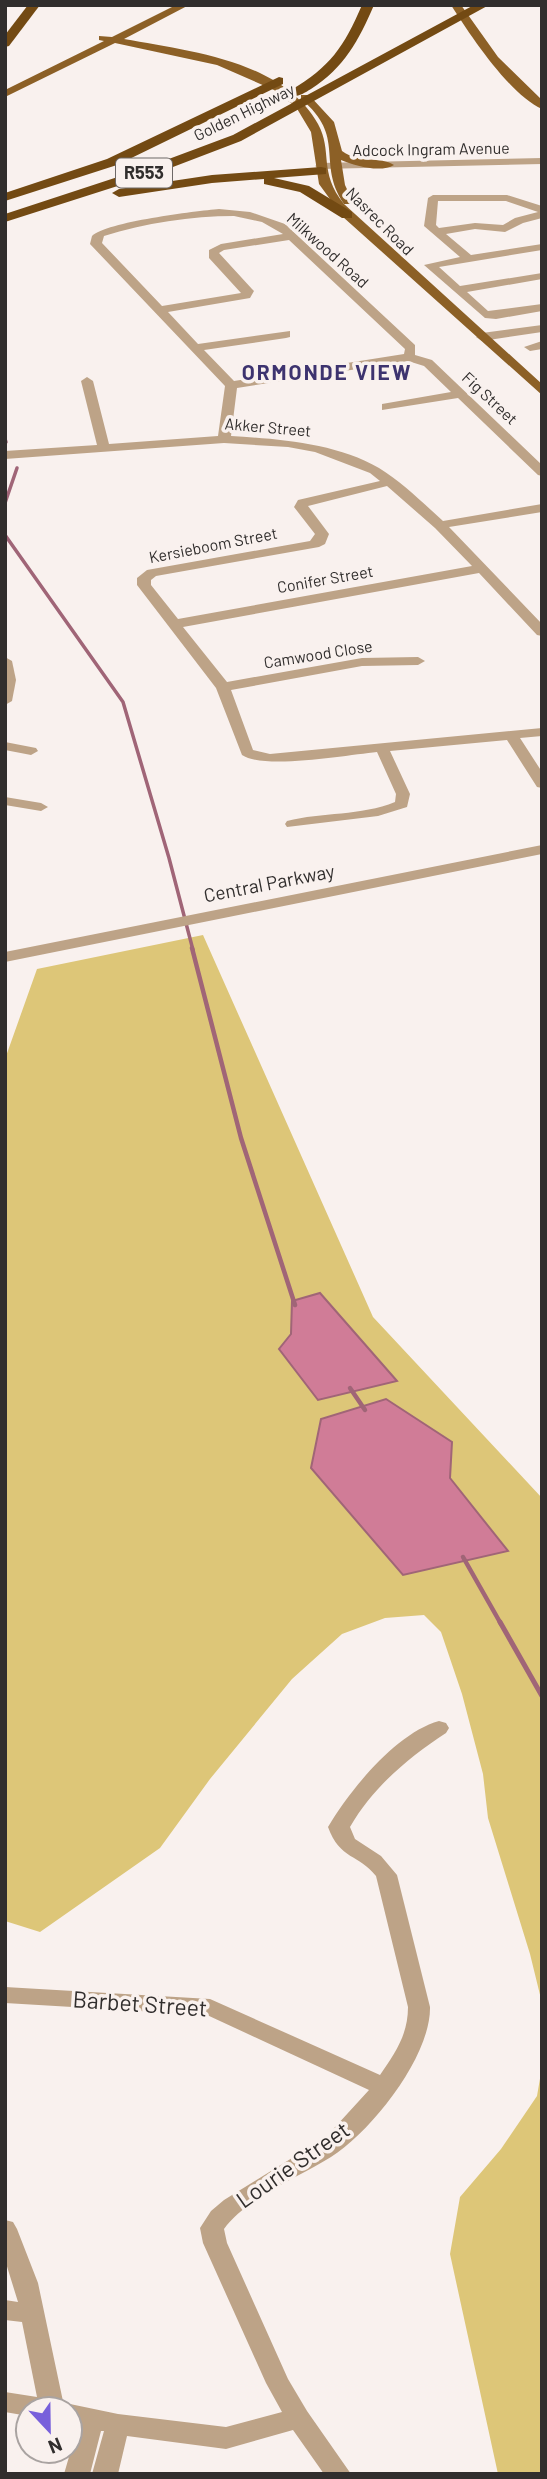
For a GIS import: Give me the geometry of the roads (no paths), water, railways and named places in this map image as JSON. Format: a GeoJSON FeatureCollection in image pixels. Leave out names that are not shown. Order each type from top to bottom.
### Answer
{"type":"FeatureCollection","features":[{"type":"Feature","properties":{"kind":"highway"},"geometry":{"type":"LineString","coordinates":[[5,32],[21,5]]}},
{"type":"Feature","properties":{"kind":"highway"},"geometry":{"type":"LineString","coordinates":[[5,43],[34,5]]}},
{"type":"Feature","properties":{"kind":"highway","name":"Golden Highway"},"geometry":{"type":"LineString","coordinates":[[5,199],[110,174],[178,149],[265,111],[315,82],[344,56],[368,5]]}},
{"type":"Feature","properties":{"kind":"highway","name":"Golden Highway"},"geometry":{"type":"LineString","coordinates":[[5,220],[191,157],[279,117],[483,5]]}},
{"type":"Feature","properties":{"kind":"highway"},"geometry":{"type":"LineString","coordinates":[[5,199],[112,162],[274,82]]}},
{"type":"Feature","properties":{"kind":"highway"},"geometry":{"type":"LineString","coordinates":[[5,220],[103,196],[212,178],[328,168]]}},
{"type":"Feature","properties":{"kind":"highway"},"geometry":{"type":"LineString","coordinates":[[212,178],[291,185],[313,194],[346,215]]}},
{"type":"Feature","properties":{"kind":"main road"},"geometry":{"type":"LineString","coordinates":[[5,94],[112,39],[167,5]]}},
{"type":"Feature","properties":{"kind":"main road"},"geometry":{"type":"LineString","coordinates":[[5,88],[136,30],[184,5]]}},
{"type":"Feature","properties":{"kind":"main road"},"geometry":{"type":"LineString","coordinates":[[457,6],[489,55],[522,90],[542,106]]}},
{"type":"Feature","properties":{"kind":"main road"},"geometry":{"type":"LineString","coordinates":[[136,30],[134,36],[142,44]]}},
{"type":"Feature","properties":{"kind":"main road","name":"Nasrec Road"},"geometry":{"type":"LineString","coordinates":[[112,39],[142,44],[236,69],[301,94],[323,115],[332,130],[333,147],[323,181],[346,215],[542,384]]}},
{"type":"Feature","properties":{"kind":"main road","name":"Nasrec Road"},"geometry":{"type":"LineString","coordinates":[[274,82],[293,99],[316,128],[328,168],[342,195],[370,228],[542,391]]}},
{"type":"Feature","properties":{"kind":"main road"},"geometry":{"type":"LineString","coordinates":[[333,147],[340,156],[351,161],[386,167]]}},
{"type":"Feature","properties":{"kind":"main road"},"geometry":{"type":"LineString","coordinates":[[338,185],[352,176],[386,167]]}},
{"type":"Feature","properties":{"kind":"street","name":"Adcock Ingram Avenue"},"geometry":{"type":"LineString","coordinates":[[328,168],[486,169],[542,163]]}},
{"type":"Feature","properties":{"kind":"street"},"geometry":{"type":"LineString","coordinates":[[467,257],[430,226],[432,199],[435,197],[513,199],[542,213]]}},
{"type":"Feature","properties":{"kind":"street","name":"Milkwood Road"},"geometry":{"type":"LineString","coordinates":[[231,385],[96,244],[98,236],[201,213],[254,214],[276,223],[293,236],[411,348],[409,357]]}},
{"type":"Feature","properties":{"kind":"street"},"geometry":{"type":"LineString","coordinates":[[505,229],[519,220],[542,213]]}},
{"type":"Feature","properties":{"kind":"street"},"geometry":{"type":"LineString","coordinates":[[435,232],[475,226],[505,229],[542,260]]}},
{"type":"Feature","properties":{"kind":"street"},"geometry":{"type":"LineString","coordinates":[[159,310],[246,296],[249,293],[247,290],[213,256],[213,252],[221,247],[293,236]]}},
{"type":"Feature","properties":{"kind":"street"},"geometry":{"type":"LineString","coordinates":[[542,247],[430,265],[489,315],[542,307]]}},
{"type":"Feature","properties":{"kind":"street"},"geometry":{"type":"LineString","coordinates":[[457,290],[542,276]]}},
{"type":"Feature","properties":{"kind":"street"},"geometry":{"type":"LineString","coordinates":[[489,340],[542,328]]}},
{"type":"Feature","properties":{"kind":"street"},"geometry":{"type":"LineString","coordinates":[[195,348],[286,334]]}},
{"type":"Feature","properties":{"kind":"street"},"geometry":{"type":"LineString","coordinates":[[489,340],[542,334]]}},
{"type":"Feature","properties":{"kind":"street"},"geometry":{"type":"LineString","coordinates":[[225,439],[231,385],[409,357]]}},
{"type":"Feature","properties":{"kind":"street","name":"Fig Street"},"geometry":{"type":"LineString","coordinates":[[409,357],[428,363],[542,472]]}},
{"type":"Feature","properties":{"kind":"street"},"geometry":{"type":"LineString","coordinates":[[88,381],[104,447]]}},
{"type":"Feature","properties":{"kind":"street"},"geometry":{"type":"LineString","coordinates":[[386,407],[459,394]]}},
{"type":"Feature","properties":{"kind":"street","name":"Akker Street"},"geometry":{"type":"LineString","coordinates":[[5,455],[225,439],[310,447],[374,470],[390,482],[440,525],[542,632]]}},
{"type":"Feature","properties":{"kind":"street","name":"Kersieboom Street"},"geometry":{"type":"LineString","coordinates":[[390,482],[303,503],[300,507],[303,512],[322,534],[320,541],[314,544],[147,575],[144,578],[144,586],[223,687],[247,752],[253,756],[270,758],[542,732]]}},
{"type":"Feature","properties":{"kind":"street"},"geometry":{"type":"LineString","coordinates":[[440,525],[542,508]]}},
{"type":"Feature","properties":{"kind":"street","name":"Conifer Street"},"geometry":{"type":"LineString","coordinates":[[175,624],[480,569]]}},
{"type":"Feature","properties":{"kind":"street"},"geometry":{"type":"LineString","coordinates":[[5,661],[9,680],[5,701]]}},
{"type":"Feature","properties":{"kind":"street","name":"Camwood Close"},"geometry":{"type":"LineString","coordinates":[[223,687],[362,662],[418,661]]}},
{"type":"Feature","properties":{"kind":"street"},"geometry":{"type":"LineString","coordinates":[[511,735],[542,785]]}},
{"type":"Feature","properties":{"kind":"street"},"geometry":{"type":"LineString","coordinates":[[5,746],[31,751]]}},
{"type":"Feature","properties":{"kind":"street"},"geometry":{"type":"LineString","coordinates":[[292,824],[309,818],[385,810],[402,804],[403,794],[381,746]]}},
{"type":"Feature","properties":{"kind":"street"},"geometry":{"type":"LineString","coordinates":[[5,801],[41,807]]}},
{"type":"Feature","properties":{"kind":"street","name":"Central Parkway"},"geometry":{"type":"LineString","coordinates":[[5,957],[542,849]]}},
{"type":"Feature","properties":{"kind":"street","name":"Lourie Street"},"geometry":{"type":"LineString","coordinates":[[298,2418],[278,2383],[245,2311],[215,2243],[212,2228],[219,2216],[237,2203],[335,2142],[357,2121],[384,2087],[413,2043],[420,2024],[419,2007],[386,1875],[375,1862],[346,1846],[339,1827],[346,1813],[396,1757],[439,1728]]}},
{"type":"Feature","properties":{"kind":"street","name":"Barbet Street"},"geometry":{"type":"LineString","coordinates":[[5,1995],[210,2007],[384,2087]]}},
{"type":"Feature","properties":{"kind":"street"},"geometry":{"type":"LineString","coordinates":[[5,2229],[26,2283],[49,2395]]}},
{"type":"Feature","properties":{"kind":"street"},"geometry":{"type":"LineString","coordinates":[[5,2310],[32,2314]]}},
{"type":"Feature","properties":{"kind":"street"},"geometry":{"type":"LineString","coordinates":[[84,2417],[118,2424],[226,2438],[298,2418],[339,2474]]}},
{"type":"Feature","properties":{"kind":"street"},"geometry":{"type":"LineString","coordinates":[[105,2474],[118,2424]]}},
{"type":"Feature","properties":{"kind":"waterway"},"geometry":{"type":"LineString","coordinates":[[5,503],[17,468]]}},
{"type":"Feature","properties":{"kind":"waterway"},"geometry":{"type":"LineString","coordinates":[[5,535],[123,702],[193,950]]}},
{"type":"Feature","properties":{"kind":"waterway"},"geometry":{"type":"LineString","coordinates":[[192,948],[241,1138],[295,1305]]}},
{"type":"Feature","properties":{"kind":"waterway"},"geometry":{"type":"LineString","coordinates":[[350,1388],[365,1410]]}},
{"type":"Feature","properties":{"kind":"waterway"},"geometry":{"type":"LineString","coordinates":[[463,1557],[501,1624]]}},
{"type":"Feature","properties":{"kind":"waterway"},"geometry":{"type":"LineString","coordinates":[[500,1622],[542,1696]]}},
{"type":"Feature","properties":{"kind":"district","name":"ORMONDE VIEW"},"geometry":{"type":"Point","coordinates":[327,373]}}]}
